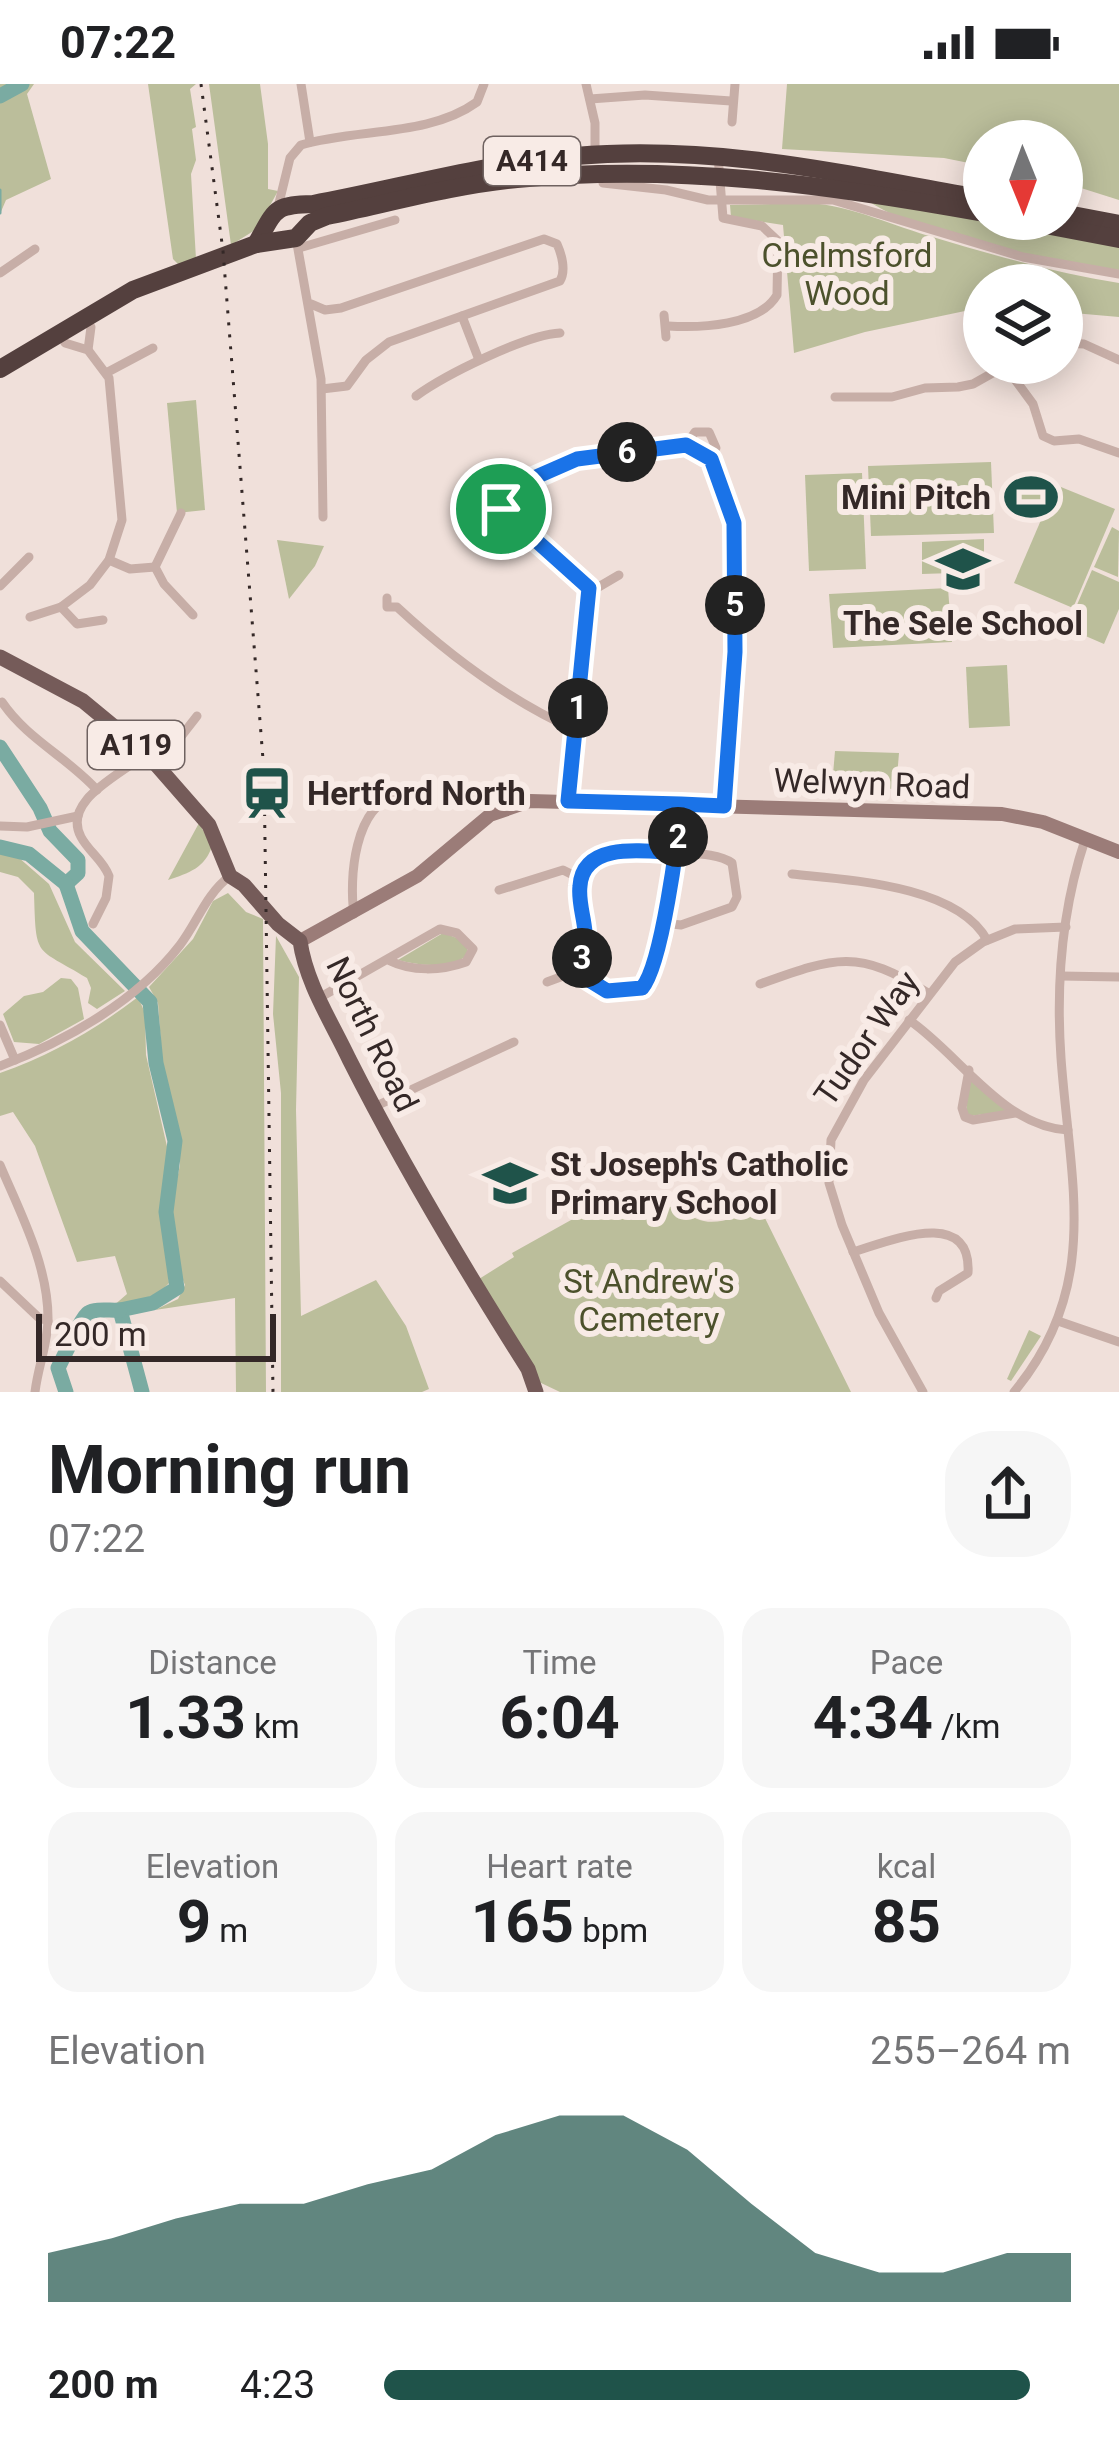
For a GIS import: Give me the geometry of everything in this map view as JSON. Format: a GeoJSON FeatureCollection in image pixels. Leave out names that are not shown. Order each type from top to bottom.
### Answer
{"type":"FeatureCollection","features":[{"type":"Feature","properties":{"kind":"highway","name":"A414"},"geometry":{"type":"LineString","coordinates":[[717,166],[963,210]]}},
{"type":"Feature","properties":{"kind":"highway","name":"A414"},"geometry":{"type":"LineString","coordinates":[[1,373],[133,290],[256,244],[292,218],[481,184],[598,170],[812,166],[963,195]]}},
{"type":"Feature","properties":{"kind":"highway"},"geometry":{"type":"LineString","coordinates":[[1083,216],[1119,224]]}},
{"type":"Feature","properties":{"kind":"highway"},"geometry":{"type":"LineString","coordinates":[[1083,232],[1119,239]]}},
{"type":"Feature","properties":{"kind":"highway","name":"A414"},"geometry":{"type":"LineString","coordinates":[[1,373],[64,343],[160,282]]}},
{"type":"Feature","properties":{"kind":"main road","name":"North Road"},"geometry":{"type":"LineString","coordinates":[[0,657],[83,701],[152,760],[208,825],[230,876],[300,941],[307,973],[374,1107],[444,1235],[528,1370],[536,1392]]}},
{"type":"Feature","properties":{"kind":"main road","name":"Welwyn Road"},"geometry":{"type":"LineString","coordinates":[[300,941],[417,876],[490,815],[517,804],[568,801],[1002,814],[1043,822],[1119,852]]}},
{"type":"Feature","properties":{"kind":"street"},"geometry":{"type":"LineString","coordinates":[[301,84],[310,142]]}},
{"type":"Feature","properties":{"kind":"street"},"geometry":{"type":"LineString","coordinates":[[323,517],[322,389],[292,218],[290,158],[294,150],[310,142],[458,112],[477,102],[484,84]]}},
{"type":"Feature","properties":{"kind":"street"},"geometry":{"type":"LineString","coordinates":[[586,84],[598,170],[719,200],[833,200],[1023,256],[1119,274]]}},
{"type":"Feature","properties":{"kind":"street"},"geometry":{"type":"LineString","coordinates":[[732,122],[730,101],[735,84]]}},
{"type":"Feature","properties":{"kind":"street"},"geometry":{"type":"LineString","coordinates":[[590,99],[629,90],[730,101]]}},
{"type":"Feature","properties":{"kind":"street"},"geometry":{"type":"LineString","coordinates":[[666,326],[733,320],[763,311],[777,295],[778,241],[762,226],[723,218],[717,166]]}},
{"type":"Feature","properties":{"kind":"street"},"geometry":{"type":"LineString","coordinates":[[292,218],[395,220]]}},
{"type":"Feature","properties":{"kind":"street"},"geometry":{"type":"LineString","coordinates":[[310,304],[325,310],[341,308],[544,239],[557,244],[562,261],[560,281],[389,343],[366,360],[344,388],[322,389]]}},
{"type":"Feature","properties":{"kind":"street"},"geometry":{"type":"LineString","coordinates":[[0,273],[34,249]]}},
{"type":"Feature","properties":{"kind":"street"},"geometry":{"type":"LineString","coordinates":[[462,316],[479,360]]}},
{"type":"Feature","properties":{"kind":"street"},"geometry":{"type":"LineString","coordinates":[[88,350],[91,327]]}},
{"type":"Feature","properties":{"kind":"street"},"geometry":{"type":"LineString","coordinates":[[416,396],[479,360],[560,333]]}},
{"type":"Feature","properties":{"kind":"street"},"geometry":{"type":"LineString","coordinates":[[30,617],[61,607],[90,585],[109,560],[123,511],[106,373],[88,350],[64,343]]}},
{"type":"Feature","properties":{"kind":"street"},"geometry":{"type":"LineString","coordinates":[[1083,344],[1119,359]]}},
{"type":"Feature","properties":{"kind":"street"},"geometry":{"type":"LineString","coordinates":[[106,373],[153,348]]}},
{"type":"Feature","properties":{"kind":"street"},"geometry":{"type":"LineString","coordinates":[[835,397],[892,397],[925,388],[973,384]]}},
{"type":"Feature","properties":{"kind":"street"},"geometry":{"type":"LineString","coordinates":[[1020,384],[1033,404],[1043,436],[1054,441],[1079,439],[1119,453]]}},
{"type":"Feature","properties":{"kind":"street"},"geometry":{"type":"LineString","coordinates":[[686,445],[700,429],[709,432],[716,448],[711,459]]}},
{"type":"Feature","properties":{"kind":"street"},"geometry":{"type":"LineString","coordinates":[[518,523],[529,480],[577,459],[686,445],[711,459],[734,523],[735,652],[724,806]]}},
{"type":"Feature","properties":{"kind":"street"},"geometry":{"type":"LineString","coordinates":[[524,488],[502,493],[496,499],[498,507],[584,580],[590,592],[568,801]]}},
{"type":"Feature","properties":{"kind":"street"},"geometry":{"type":"LineString","coordinates":[[154,567],[181,513]]}},
{"type":"Feature","properties":{"kind":"street"},"geometry":{"type":"LineString","coordinates":[[0,586],[29,557]]}},
{"type":"Feature","properties":{"kind":"street"},"geometry":{"type":"LineString","coordinates":[[109,560],[134,569],[154,567]]}},
{"type":"Feature","properties":{"kind":"street"},"geometry":{"type":"LineString","coordinates":[[154,567],[193,616]]}},
{"type":"Feature","properties":{"kind":"street"},"geometry":{"type":"LineString","coordinates":[[590,592],[619,575]]}},
{"type":"Feature","properties":{"kind":"street"},"geometry":{"type":"LineString","coordinates":[[61,607],[74,622],[103,620]]}},
{"type":"Feature","properties":{"kind":"street"},"geometry":{"type":"LineString","coordinates":[[397,607],[490,683],[575,730]]}},
{"type":"Feature","properties":{"kind":"street"},"geometry":{"type":"LineString","coordinates":[[2,703],[18,726],[75,766],[97,790]]}},
{"type":"Feature","properties":{"kind":"street"},"geometry":{"type":"LineString","coordinates":[[93,924],[106,898],[109,876],[82,841],[78,816],[84,801],[152,760],[197,716]]}},
{"type":"Feature","properties":{"kind":"street"},"geometry":{"type":"LineString","coordinates":[[354,914],[353,864],[358,838],[389,797]]}},
{"type":"Feature","properties":{"kind":"street"},"geometry":{"type":"LineString","coordinates":[[663,923],[681,925],[736,903],[735,869],[729,860],[675,853],[607,854],[590,864],[580,879],[585,933],[582,969],[598,989],[618,992],[642,988],[648,981],[663,923],[675,853],[681,804]]}},
{"type":"Feature","properties":{"kind":"street"},"geometry":{"type":"LineString","coordinates":[[0,826],[19,829],[78,816]]}},
{"type":"Feature","properties":{"kind":"street"},"geometry":{"type":"LineString","coordinates":[[1014,1392],[1049,1342],[1072,1275],[1076,1241],[1060,1035],[1061,976],[1085,840]]}},
{"type":"Feature","properties":{"kind":"street"},"geometry":{"type":"LineString","coordinates":[[499,890],[563,870],[580,879]]}},
{"type":"Feature","properties":{"kind":"street"},"geometry":{"type":"LineString","coordinates":[[792,874],[849,880],[942,902],[971,918],[987,940]]}},
{"type":"Feature","properties":{"kind":"street"},"geometry":{"type":"LineString","coordinates":[[0,1066],[66,1036],[147,979],[183,941],[215,887],[230,876]]}},
{"type":"Feature","properties":{"kind":"street","name":"Tudor Way"},"geometry":{"type":"LineString","coordinates":[[922,1392],[879,1313],[853,1252],[829,1183],[831,1140],[845,1108],[955,962],[987,940],[1024,927],[1066,927]]}},
{"type":"Feature","properties":{"kind":"street"},"geometry":{"type":"LineString","coordinates":[[320,998],[440,929],[457,933],[472,949],[466,962],[450,967],[406,969],[388,960]]}},
{"type":"Feature","properties":{"kind":"street"},"geometry":{"type":"LineString","coordinates":[[760,984],[835,961],[861,960],[886,968],[928,993]]}},
{"type":"Feature","properties":{"kind":"street"},"geometry":{"type":"LineString","coordinates":[[547,982],[582,969]]}},
{"type":"Feature","properties":{"kind":"street"},"geometry":{"type":"LineString","coordinates":[[1061,976],[1119,977]]}},
{"type":"Feature","properties":{"kind":"street"},"geometry":{"type":"LineString","coordinates":[[909,1020],[1016,1113],[1068,1130]]}},
{"type":"Feature","properties":{"kind":"street"},"geometry":{"type":"LineString","coordinates":[[0,1025],[14,1060]]}},
{"type":"Feature","properties":{"kind":"street"},"geometry":{"type":"LineString","coordinates":[[374,1107],[514,1042]]}},
{"type":"Feature","properties":{"kind":"street"},"geometry":{"type":"LineString","coordinates":[[969,1070],[962,1108],[965,1117],[973,1120],[1016,1113]]}},
{"type":"Feature","properties":{"kind":"street"},"geometry":{"type":"LineString","coordinates":[[0,1165],[38,1261],[48,1321],[35,1392]]}},
{"type":"Feature","properties":{"kind":"street"},"geometry":{"type":"LineString","coordinates":[[853,1252],[926,1235],[957,1237],[965,1248],[968,1273],[939,1291],[936,1298]]}},
{"type":"Feature","properties":{"kind":"street"},"geometry":{"type":"LineString","coordinates":[[0,1281],[48,1321]]}},
{"type":"Feature","properties":{"kind":"street"},"geometry":{"type":"LineString","coordinates":[[1058,1321],[1119,1342]]}},
{"type":"Feature","properties":{"kind":"green space"},"geometry":{"type":"Polygon","coordinates":[[[0,84],[34,84],[27,94],[51,179],[6,200],[0,214],[0,84]]]}},
{"type":"Feature","properties":{"kind":"green space"},"geometry":{"type":"Polygon","coordinates":[[[148,84],[196,84],[190,89],[196,127],[192,129],[196,160],[191,174],[196,259],[179,265],[173,259],[148,84]]]}},
{"type":"Feature","properties":{"kind":"green space"},"geometry":{"type":"Polygon","coordinates":[[[209,84],[260,84],[268,189],[278,191],[257,229],[231,245],[209,84]]]}},
{"type":"Feature","properties":{"kind":"green space"},"geometry":{"type":"Polygon","coordinates":[[[787,84],[1119,84],[1119,200],[1083,189],[1083,120],[963,120],[963,162],[782,149],[787,84]]]}},
{"type":"Feature","properties":{"kind":"green space"},"geometry":{"type":"Polygon","coordinates":[[[868,201],[963,217],[963,240],[925,228],[868,201]]]}},
{"type":"Feature","properties":{"kind":"green space","name":"Chelmsford Wood"},"geometry":{"type":"Polygon","coordinates":[[[730,205],[825,205],[1027,264],[963,264],[963,311],[794,353],[783,225],[731,217],[730,205]]]}},
{"type":"Feature","properties":{"kind":"green space"},"geometry":{"type":"Polygon","coordinates":[[[1083,238],[1119,244],[1119,270],[1083,264],[964,240],[1083,238]]]}},
{"type":"Feature","properties":{"kind":"green space","name":"Chelmsford Wood"},"geometry":{"type":"Polygon","coordinates":[[[1083,276],[1119,283],[1119,317],[1083,314],[1083,276]]]}},
{"type":"Feature","properties":{"kind":"green space"},"geometry":{"type":"Polygon","coordinates":[[[196,400],[205,510],[177,513],[167,403],[196,400]]]}},
{"type":"Feature","properties":{"kind":"green space"},"geometry":{"type":"Polygon","coordinates":[[[991,462],[994,533],[871,536],[868,466],[991,462]]]}},
{"type":"Feature","properties":{"kind":"green space","name":"Mini Pitch"},"geometry":{"type":"Polygon","coordinates":[[[1028,472],[1051,482],[1034,522],[1010,512],[1028,472]]]}},
{"type":"Feature","properties":{"kind":"green space"},"geometry":{"type":"Polygon","coordinates":[[[862,473],[866,569],[809,571],[805,475],[862,473]]]}},
{"type":"Feature","properties":{"kind":"green space"},"geometry":{"type":"Polygon","coordinates":[[[1056,485],[1115,509],[1073,608],[1014,583],[1056,485]]]}},
{"type":"Feature","properties":{"kind":"green space"},"geometry":{"type":"Polygon","coordinates":[[[1112,527],[1119,531],[1118,577],[1094,567],[1112,527]]]}},
{"type":"Feature","properties":{"kind":"green space"},"geometry":{"type":"Polygon","coordinates":[[[984,539],[984,572],[922,574],[922,542],[984,539]]]}},
{"type":"Feature","properties":{"kind":"green space"},"geometry":{"type":"Polygon","coordinates":[[[277,540],[324,546],[289,599],[277,540]]]}},
{"type":"Feature","properties":{"kind":"green space"},"geometry":{"type":"Polygon","coordinates":[[[1092,570],[1119,582],[1119,609],[1104,644],[1067,628],[1092,570]]]}},
{"type":"Feature","properties":{"kind":"green space"},"geometry":{"type":"Polygon","coordinates":[[[948,588],[952,642],[833,648],[829,594],[948,588]]]}},
{"type":"Feature","properties":{"kind":"green space"},"geometry":{"type":"Polygon","coordinates":[[[1007,665],[1010,726],[969,728],[966,667],[1007,665]]]}},
{"type":"Feature","properties":{"kind":"green space"},"geometry":{"type":"Polygon","coordinates":[[[835,751],[899,753],[896,789],[832,786],[835,751]]]}},
{"type":"Feature","properties":{"kind":"green space"},"geometry":{"type":"Polygon","coordinates":[[[199,823],[212,846],[209,853],[195,869],[168,880],[199,823]]]}},
{"type":"Feature","properties":{"kind":"green space"},"geometry":{"type":"Polygon","coordinates":[[[0,851],[18,857],[49,884],[75,942],[125,991],[97,1009],[88,1003],[87,978],[42,949],[34,893],[18,877],[0,872],[0,851]]]}},
{"type":"Feature","properties":{"kind":"green space"},"geometry":{"type":"Polygon","coordinates":[[[228,893],[246,912],[263,919],[266,1392],[236,1392],[235,1298],[155,1310],[178,1299],[185,1285],[178,1268],[171,1208],[180,1138],[164,1085],[158,1003],[149,987],[193,939],[213,901],[228,893]]]}},
{"type":"Feature","properties":{"kind":"green space"},"geometry":{"type":"Polygon","coordinates":[[[443,933],[457,938],[468,955],[434,965],[398,960],[443,933]]]}},
{"type":"Feature","properties":{"kind":"green space"},"geometry":{"type":"Polygon","coordinates":[[[276,936],[299,977],[296,1110],[301,1316],[376,1280],[406,1326],[429,1389],[422,1392],[281,1392],[281,1093],[273,1014],[276,936]]]}},
{"type":"Feature","properties":{"kind":"green space"},"geometry":{"type":"Polygon","coordinates":[[[61,978],[71,979],[78,988],[84,1019],[39,1044],[14,1042],[3,1014],[24,996],[43,992],[61,978]]]}},
{"type":"Feature","properties":{"kind":"green space"},"geometry":{"type":"Polygon","coordinates":[[[138,997],[145,1013],[146,1055],[171,1164],[162,1201],[169,1283],[158,1295],[112,1307],[127,1294],[115,1256],[77,1262],[35,1146],[13,1112],[0,1116],[0,1073],[72,1041],[138,997]]]}},
{"type":"Feature","properties":{"kind":"green space"},"geometry":{"type":"Polygon","coordinates":[[[969,1081],[1008,1111],[970,1116],[966,1112],[969,1081]]]}},
{"type":"Feature","properties":{"kind":"green space","name":"St Andrew's Cemetery"},"geometry":{"type":"Polygon","coordinates":[[[680,1206],[708,1222],[761,1210],[851,1392],[560,1392],[539,1382],[479,1279],[514,1257],[512,1253],[580,1215],[680,1206]]]}},
{"type":"Feature","properties":{"kind":"green space"},"geometry":{"type":"Polygon","coordinates":[[[1029,1330],[1041,1336],[1011,1381],[1007,1379],[1029,1330]]]}},
{"type":"Feature","properties":{"kind":"waterway"},"geometry":{"type":"LineString","coordinates":[[0,96],[22,84]]}},
{"type":"Feature","properties":{"kind":"waterway"},"geometry":{"type":"LineString","coordinates":[[0,190],[0,213]]}},
{"type":"Feature","properties":{"kind":"waterway"},"geometry":{"type":"LineString","coordinates":[[0,747],[50,831],[78,860],[78,873],[66,884]]}},
{"type":"Feature","properties":{"kind":"waterway"},"geometry":{"type":"LineString","coordinates":[[0,847],[29,854],[66,884]]}},
{"type":"Feature","properties":{"kind":"waterway"},"geometry":{"type":"LineString","coordinates":[[66,884],[82,931],[150,1002],[156,1063],[175,1141],[166,1212],[177,1288],[153,1303],[120,1310],[142,1392]]}},
{"type":"Feature","properties":{"kind":"waterway"},"geometry":{"type":"LineString","coordinates":[[66,1392],[58,1368],[85,1316],[120,1310]]}},
{"type":"Feature","properties":{"kind":"railway"},"geometry":{"type":"LineString","coordinates":[[201,84],[223,251],[264,772],[273,1392]]}},
{"type":"Feature","properties":{"kind":"place","name":"Mini Pitch"},"geometry":{"type":"Point","coordinates":[1031,497]}},
{"type":"Feature","properties":{"kind":"place","name":"The Sele School"},"geometry":{"type":"Point","coordinates":[963,569]}},
{"type":"Feature","properties":{"kind":"place","name":"Hertford North"},"geometry":{"type":"Point","coordinates":[267,793]}},
{"type":"Feature","properties":{"kind":"place","name":"St Joseph's Catholic Primary School"},"geometry":{"type":"Point","coordinates":[510,1183]}},
{"type":"Feature","properties":{"kind":"route"},"geometry":{"type":"LineString","coordinates":[[501,509],[496,501],[500,495],[524,488],[529,480],[572,460],[686,445],[711,459],[729,504],[736,572],[735,652],[724,806],[681,804],[678,834],[675,853],[607,854],[590,864],[580,879],[585,933],[581,961],[586,978],[607,991],[642,988],[656,958],[675,853],[681,804],[568,801],[590,592],[584,580],[501,509]]}}]}
